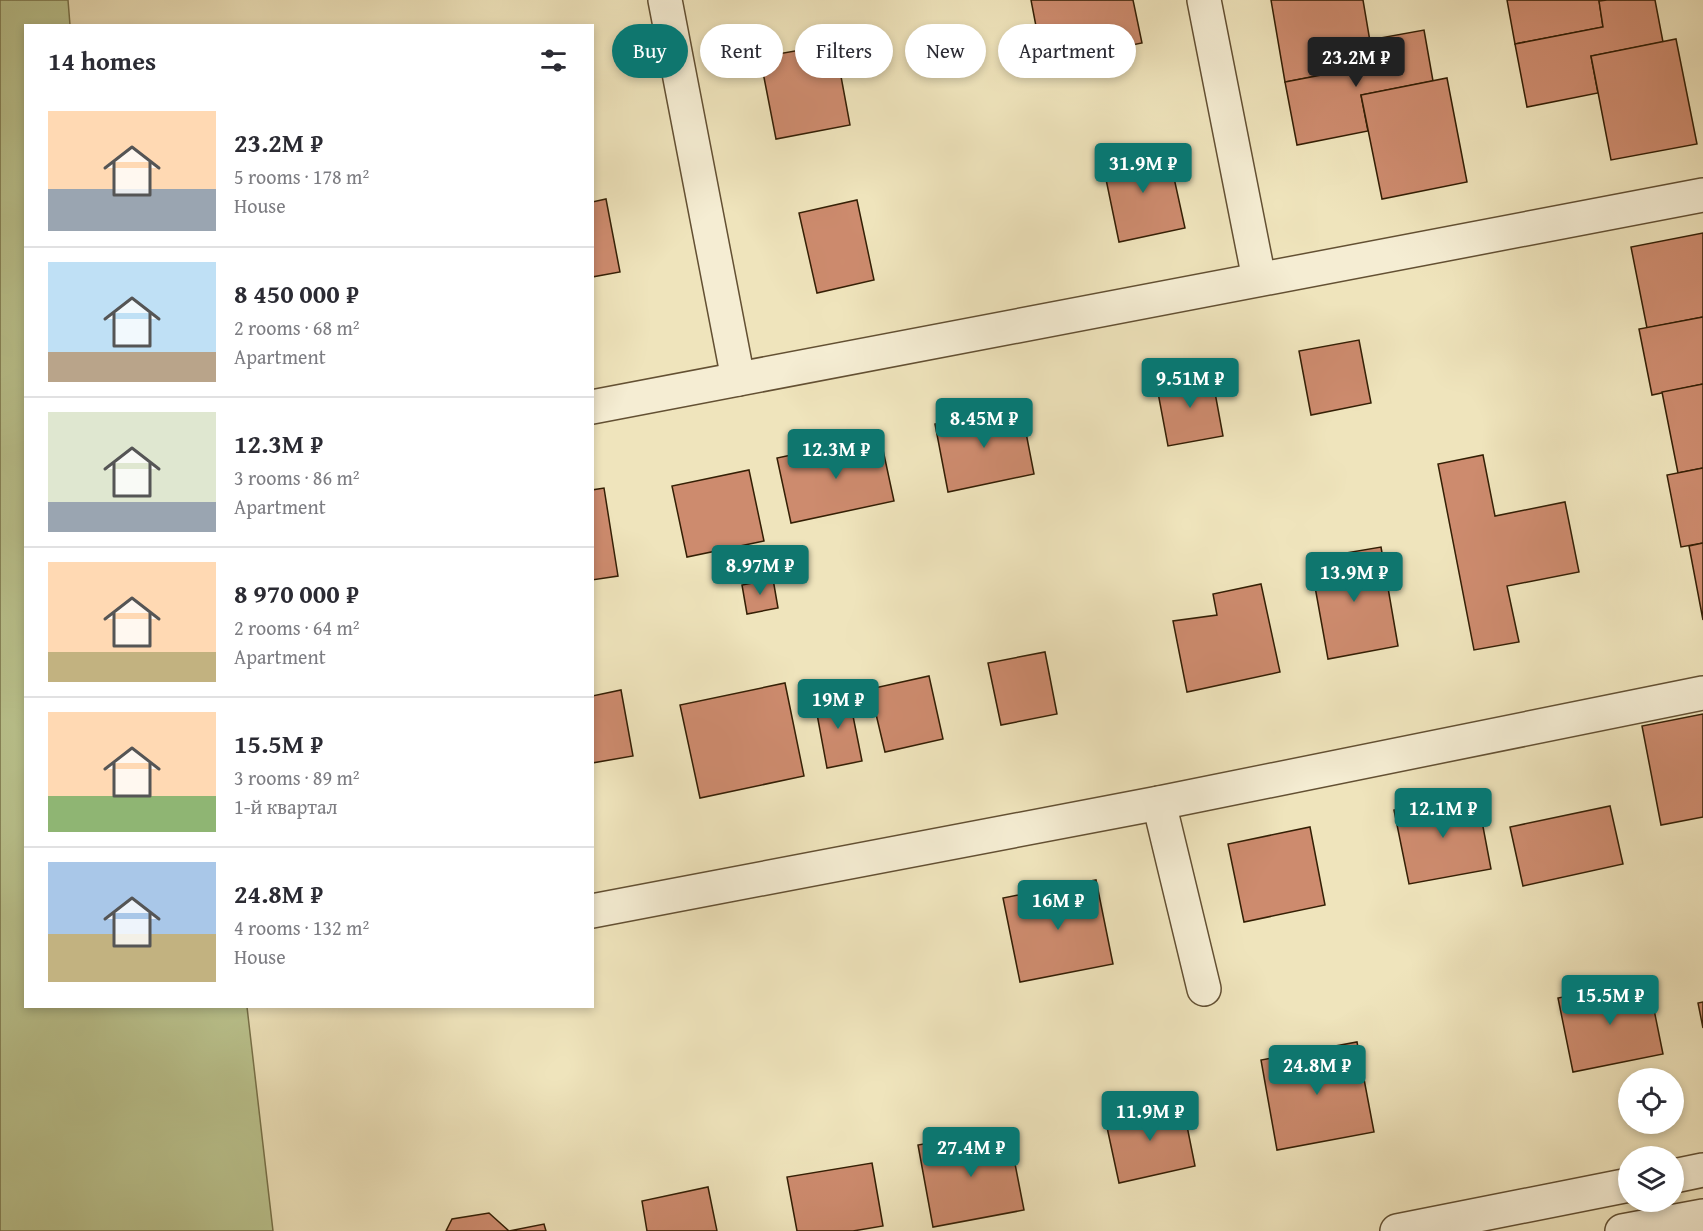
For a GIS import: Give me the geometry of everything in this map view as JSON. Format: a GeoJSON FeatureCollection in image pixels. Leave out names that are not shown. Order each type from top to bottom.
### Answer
{"type":"FeatureCollection","features":[{"type":"Feature","properties":{"kind":"street"},"geometry":{"type":"LineString","coordinates":[[665,0],[738,379]]}},
{"type":"Feature","properties":{"kind":"street"},"geometry":{"type":"LineString","coordinates":[[1204,0],[1259,279]]}},
{"type":"Feature","properties":{"kind":"street"},"geometry":{"type":"LineString","coordinates":[[594,406],[1703,195]]}},
{"type":"Feature","properties":{"kind":"street"},"geometry":{"type":"LineString","coordinates":[[594,911],[1159,803],[1703,693]]}},
{"type":"Feature","properties":{"kind":"street"},"geometry":{"type":"LineString","coordinates":[[1159,803],[1204,989]]}},
{"type":"Feature","properties":{"kind":"street"},"geometry":{"type":"LineString","coordinates":[[1684,1174],[1703,1170]]}},
{"type":"Feature","properties":{"kind":"street"},"geometry":{"type":"LineString","coordinates":[[1398,1231],[1618,1187]]}},
{"type":"Feature","properties":{"kind":"street"},"geometry":{"type":"LineString","coordinates":[[1622,1231],[1703,1216]]}},
{"type":"Feature","properties":{"kind":"green space"},"geometry":{"type":"Polygon","coordinates":[[[0,0],[68,0],[70,24],[24,24],[24,1008],[247,1008],[273,1231],[0,1231],[0,0]]]}},
{"type":"Feature","properties":{"kind":"building"},"geometry":{"type":"Polygon","coordinates":[[[1031,0],[1133,0],[1142,43],[1136,44],[1136,24],[1036,24],[1031,0]]]}},
{"type":"Feature","properties":{"kind":"building"},"geometry":{"type":"Polygon","coordinates":[[[1271,0],[1363,0],[1374,65],[1285,82],[1271,0]]]}},
{"type":"Feature","properties":{"kind":"building"},"geometry":{"type":"Polygon","coordinates":[[[1507,0],[1599,0],[1603,27],[1515,44],[1507,0]]]}},
{"type":"Feature","properties":{"kind":"building"},"geometry":{"type":"Polygon","coordinates":[[[1655,0],[1663,42],[1591,56],[1598,93],[1527,107],[1515,44],[1603,27],[1599,1],[1655,0]]]}},
{"type":"Feature","properties":{"kind":"building"},"geometry":{"type":"Polygon","coordinates":[[[1424,30],[1433,81],[1361,95],[1368,131],[1297,145],[1285,82],[1374,65],[1369,40],[1424,30]]]}},
{"type":"Feature","properties":{"kind":"building"},"geometry":{"type":"Polygon","coordinates":[[[1676,39],[1697,144],[1611,160],[1591,56],[1676,39]]]}},
{"type":"Feature","properties":{"kind":"building"},"geometry":{"type":"Polygon","coordinates":[[[795,51],[795,78],[841,78],[850,125],[776,139],[764,78],[783,78],[783,53],[795,51]]]}},
{"type":"Feature","properties":{"kind":"building"},"geometry":{"type":"Polygon","coordinates":[[[1447,78],[1467,182],[1382,199],[1361,95],[1447,78]]]}},
{"type":"Feature","properties":{"kind":"building"},"geometry":{"type":"Polygon","coordinates":[[[1167,146],[1185,228],[1119,242],[1102,160],[1167,146]]]}},
{"type":"Feature","properties":{"kind":"building"},"geometry":{"type":"Polygon","coordinates":[[[606,199],[620,272],[594,277],[594,202],[606,199]]]}},
{"type":"Feature","properties":{"kind":"building"},"geometry":{"type":"Polygon","coordinates":[[[857,200],[874,280],[817,293],[799,213],[857,200]]]}},
{"type":"Feature","properties":{"kind":"building"},"geometry":{"type":"Polygon","coordinates":[[[1703,233],[1703,317],[1647,328],[1631,247],[1703,233]]]}},
{"type":"Feature","properties":{"kind":"building"},"geometry":{"type":"Polygon","coordinates":[[[1703,317],[1703,384],[1652,395],[1639,329],[1703,317]]]}},
{"type":"Feature","properties":{"kind":"building"},"geometry":{"type":"Polygon","coordinates":[[[1359,340],[1371,403],[1311,415],[1299,351],[1359,340]]]}},
{"type":"Feature","properties":{"kind":"building"},"geometry":{"type":"Polygon","coordinates":[[[1211,371],[1223,436],[1168,446],[1156,382],[1211,371]]]}},
{"type":"Feature","properties":{"kind":"building"},"geometry":{"type":"Polygon","coordinates":[[[1703,384],[1703,468],[1678,473],[1662,392],[1703,384]]]}},
{"type":"Feature","properties":{"kind":"building"},"geometry":{"type":"Polygon","coordinates":[[[1021,407],[1034,474],[948,492],[935,424],[1021,407]]]}},
{"type":"Feature","properties":{"kind":"building"},"geometry":{"type":"Polygon","coordinates":[[[880,436],[894,501],[791,523],[777,458],[880,436]]]}},
{"type":"Feature","properties":{"kind":"building"},"geometry":{"type":"Polygon","coordinates":[[[1483,455],[1495,516],[1565,502],[1579,572],[1507,586],[1519,642],[1474,650],[1438,464],[1483,455]]]}},
{"type":"Feature","properties":{"kind":"building"},"geometry":{"type":"Polygon","coordinates":[[[1703,468],[1703,543],[1681,547],[1667,475],[1703,468]]]}},
{"type":"Feature","properties":{"kind":"building"},"geometry":{"type":"Polygon","coordinates":[[[749,470],[764,541],[687,557],[672,486],[749,470]]]}},
{"type":"Feature","properties":{"kind":"building"},"geometry":{"type":"Polygon","coordinates":[[[604,488],[618,576],[594,580],[594,490],[604,488]]]}},
{"type":"Feature","properties":{"kind":"building"},"geometry":{"type":"Polygon","coordinates":[[[1703,543],[1703,620],[1689,546],[1703,543]]]}},
{"type":"Feature","properties":{"kind":"building"},"geometry":{"type":"Polygon","coordinates":[[[1381,547],[1398,646],[1328,659],[1310,559],[1381,547]]]}},
{"type":"Feature","properties":{"kind":"building"},"geometry":{"type":"Polygon","coordinates":[[[773,579],[778,608],[747,614],[742,585],[773,579]]]}},
{"type":"Feature","properties":{"kind":"building"},"geometry":{"type":"Polygon","coordinates":[[[1261,584],[1280,672],[1187,692],[1173,621],[1217,615],[1213,594],[1261,584]]]}},
{"type":"Feature","properties":{"kind":"building"},"geometry":{"type":"Polygon","coordinates":[[[1045,652],[1057,714],[1001,725],[988,663],[1045,652]]]}},
{"type":"Feature","properties":{"kind":"building"},"geometry":{"type":"Polygon","coordinates":[[[929,676],[943,739],[885,752],[870,689],[929,676]]]}},
{"type":"Feature","properties":{"kind":"building"},"geometry":{"type":"Polygon","coordinates":[[[785,683],[804,776],[700,798],[680,705],[785,683]]]}},
{"type":"Feature","properties":{"kind":"building"},"geometry":{"type":"Polygon","coordinates":[[[621,690],[633,756],[594,763],[594,696],[621,690]]]}},
{"type":"Feature","properties":{"kind":"building"},"geometry":{"type":"Polygon","coordinates":[[[848,691],[862,761],[827,768],[814,698],[848,691]]]}},
{"type":"Feature","properties":{"kind":"building"},"geometry":{"type":"Polygon","coordinates":[[[1703,714],[1703,817],[1661,825],[1642,726],[1703,714]]]}},
{"type":"Feature","properties":{"kind":"building"},"geometry":{"type":"Polygon","coordinates":[[[1477,795],[1491,869],[1409,884],[1394,810],[1477,795]]]}},
{"type":"Feature","properties":{"kind":"building"},"geometry":{"type":"Polygon","coordinates":[[[1610,806],[1623,864],[1523,886],[1510,827],[1610,806]]]}},
{"type":"Feature","properties":{"kind":"building"},"geometry":{"type":"Polygon","coordinates":[[[1310,827],[1325,905],[1244,922],[1228,844],[1310,827]]]}},
{"type":"Feature","properties":{"kind":"building"},"geometry":{"type":"Polygon","coordinates":[[[1096,880],[1113,964],[1020,982],[1003,898],[1096,880]]]}},
{"type":"Feature","properties":{"kind":"building"},"geometry":{"type":"Polygon","coordinates":[[[1648,980],[1663,1054],[1573,1072],[1558,998],[1648,980]]]}},
{"type":"Feature","properties":{"kind":"building"},"geometry":{"type":"Polygon","coordinates":[[[1703,1002],[1703,1028],[1698,1003],[1703,1002]]]}},
{"type":"Feature","properties":{"kind":"building"},"geometry":{"type":"Polygon","coordinates":[[[1357,1042],[1374,1132],[1277,1150],[1261,1060],[1357,1042]]]}},
{"type":"Feature","properties":{"kind":"building"},"geometry":{"type":"Polygon","coordinates":[[[1182,1101],[1195,1166],[1119,1183],[1105,1118],[1182,1101]]]}},
{"type":"Feature","properties":{"kind":"building"},"geometry":{"type":"Polygon","coordinates":[[[1008,1128],[1024,1210],[933,1227],[918,1145],[1008,1128]]]}},
{"type":"Feature","properties":{"kind":"building"},"geometry":{"type":"Polygon","coordinates":[[[872,1163],[883,1226],[853,1231],[797,1231],[787,1177],[872,1163]]]}},
{"type":"Feature","properties":{"kind":"building"},"geometry":{"type":"Polygon","coordinates":[[[708,1187],[717,1231],[647,1231],[642,1201],[708,1187]]]}},
{"type":"Feature","properties":{"kind":"building"},"geometry":{"type":"Polygon","coordinates":[[[489,1213],[509,1231],[446,1231],[452,1219],[489,1213]]]}},
{"type":"Feature","properties":{"kind":"building"},"geometry":{"type":"Polygon","coordinates":[[[544,1224],[546,1231],[509,1231],[544,1224]]]}}]}
